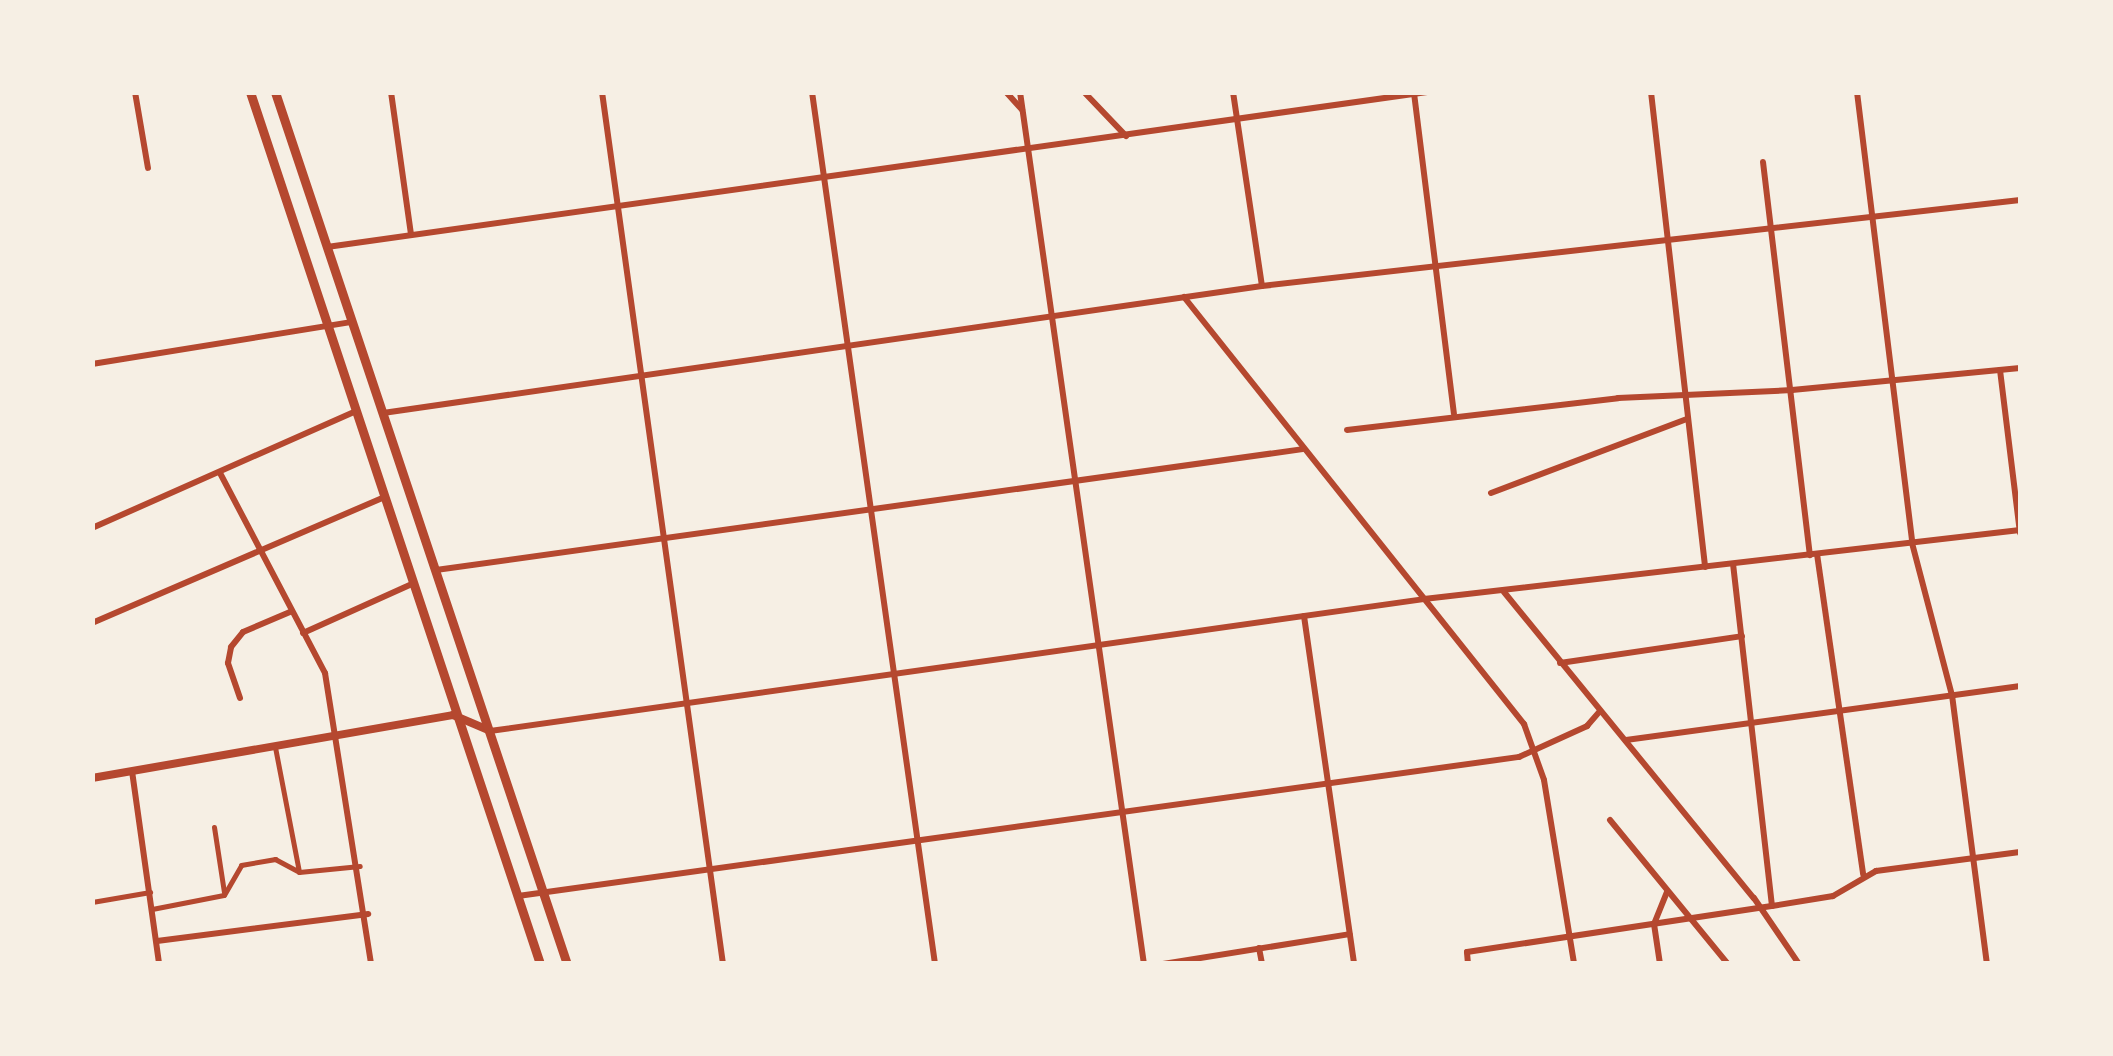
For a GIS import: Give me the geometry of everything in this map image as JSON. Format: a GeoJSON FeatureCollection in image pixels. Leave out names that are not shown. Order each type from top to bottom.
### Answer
{"type":"FeatureCollection","features":[{"type":"Feature","properties":{"kind":"main road"},"geometry":{"type":"LineString","coordinates":[[250,92],[453,715],[540,964]]}},
{"type":"Feature","properties":{"kind":"main road"},"geometry":{"type":"LineString","coordinates":[[278,93],[567,964]]}},
{"type":"Feature","properties":{"kind":"street"},"geometry":{"type":"LineString","coordinates":[[135,92],[148,168]]}},
{"type":"Feature","properties":{"kind":"street"},"geometry":{"type":"LineString","coordinates":[[391,92],[411,235]]}},
{"type":"Feature","properties":{"kind":"street"},"geometry":{"type":"LineString","coordinates":[[602,92],[723,964]]}},
{"type":"Feature","properties":{"kind":"street"},"geometry":{"type":"LineString","coordinates":[[812,92],[935,964]]}},
{"type":"Feature","properties":{"kind":"street"},"geometry":{"type":"LineString","coordinates":[[1006,92],[1023,111]]}},
{"type":"Feature","properties":{"kind":"street"},"geometry":{"type":"LineString","coordinates":[[1020,92],[1144,964]]}},
{"type":"Feature","properties":{"kind":"street"},"geometry":{"type":"LineString","coordinates":[[1084,92],[1127,137]]}},
{"type":"Feature","properties":{"kind":"street"},"geometry":{"type":"LineString","coordinates":[[1233,92],[1262,286]]}},
{"type":"Feature","properties":{"kind":"street"},"geometry":{"type":"LineString","coordinates":[[327,247],[1029,152],[1426,92]]}},
{"type":"Feature","properties":{"kind":"street"},"geometry":{"type":"LineString","coordinates":[[1651,92],[1705,568]]}},
{"type":"Feature","properties":{"kind":"street"},"geometry":{"type":"LineString","coordinates":[[1857,92],[1912,544],[1952,695],[1987,964]]}},
{"type":"Feature","properties":{"kind":"street"},"geometry":{"type":"LineString","coordinates":[[1414,93],[1432,266],[1454,414]]}},
{"type":"Feature","properties":{"kind":"street"},"geometry":{"type":"LineString","coordinates":[[1763,162],[1835,711],[1863,875]]}},
{"type":"Feature","properties":{"kind":"street"},"geometry":{"type":"LineString","coordinates":[[384,413],[1262,286],[1772,225],[2020,200]]}},
{"type":"Feature","properties":{"kind":"street"},"geometry":{"type":"LineString","coordinates":[[1184,298],[1506,696],[1537,750],[1574,964]]}},
{"type":"Feature","properties":{"kind":"street"},"geometry":{"type":"LineString","coordinates":[[92,364],[352,322]]}},
{"type":"Feature","properties":{"kind":"street"},"geometry":{"type":"LineString","coordinates":[[1347,430],[1454,414],[1792,390],[2020,368]]}},
{"type":"Feature","properties":{"kind":"street"},"geometry":{"type":"LineString","coordinates":[[92,778],[453,715],[490,731],[1424,599],[2020,531],[2000,370]]}},
{"type":"Feature","properties":{"kind":"street"},"geometry":{"type":"LineString","coordinates":[[92,528],[356,411]]}},
{"type":"Feature","properties":{"kind":"street"},"geometry":{"type":"LineString","coordinates":[[1491,494],[1687,419]]}},
{"type":"Feature","properties":{"kind":"street"},"geometry":{"type":"LineString","coordinates":[[436,570],[1303,449]]}},
{"type":"Feature","properties":{"kind":"street"},"geometry":{"type":"LineString","coordinates":[[220,473],[325,673],[340,735],[368,914],[371,964]]}},
{"type":"Feature","properties":{"kind":"street"},"geometry":{"type":"LineString","coordinates":[[92,623],[384,497]]}},
{"type":"Feature","properties":{"kind":"street"},"geometry":{"type":"LineString","coordinates":[[1733,564],[1772,906]]}},
{"type":"Feature","properties":{"kind":"street"},"geometry":{"type":"LineString","coordinates":[[302,633],[412,584]]}},
{"type":"Feature","properties":{"kind":"street"},"geometry":{"type":"LineString","coordinates":[[1503,592],[1762,912],[1799,964]]}},
{"type":"Feature","properties":{"kind":"street"},"geometry":{"type":"LineString","coordinates":[[240,698],[228,663],[231,647],[243,632],[290,612]]}},
{"type":"Feature","properties":{"kind":"street"},"geometry":{"type":"LineString","coordinates":[[1304,616],[1354,964]]}},
{"type":"Feature","properties":{"kind":"street"},"geometry":{"type":"LineString","coordinates":[[1559,663],[1742,636]]}},
{"type":"Feature","properties":{"kind":"street"},"geometry":{"type":"LineString","coordinates":[[1625,741],[2020,686]]}},
{"type":"Feature","properties":{"kind":"street"},"geometry":{"type":"LineString","coordinates":[[518,896],[1537,750],[1586,726],[1600,711]]}},
{"type":"Feature","properties":{"kind":"street"},"geometry":{"type":"LineString","coordinates":[[275,747],[299,872]]}},
{"type":"Feature","properties":{"kind":"street"},"geometry":{"type":"LineString","coordinates":[[132,771],[158,964]]}},
{"type":"Feature","properties":{"kind":"street"},"geometry":{"type":"LineString","coordinates":[[1610,820],[1728,964]]}},
{"type":"Feature","properties":{"kind":"street"},"geometry":{"type":"LineString","coordinates":[[214,827],[224,895]]}},
{"type":"Feature","properties":{"kind":"street"},"geometry":{"type":"LineString","coordinates":[[1468,964],[1467,952],[1762,912],[1772,906],[1833,896],[1863,875],[2020,852]]}},
{"type":"Feature","properties":{"kind":"street"},"geometry":{"type":"LineString","coordinates":[[152,910],[224,895],[241,865],[275,859],[299,872],[360,866]]}},
{"type":"Feature","properties":{"kind":"street"},"geometry":{"type":"LineString","coordinates":[[1660,964],[1654,924],[1667,890]]}},
{"type":"Feature","properties":{"kind":"street"},"geometry":{"type":"LineString","coordinates":[[92,902],[150,892]]}},
{"type":"Feature","properties":{"kind":"street"},"geometry":{"type":"LineString","coordinates":[[157,941],[368,914]]}},
{"type":"Feature","properties":{"kind":"street"},"geometry":{"type":"LineString","coordinates":[[1164,964],[1350,934]]}},
{"type":"Feature","properties":{"kind":"street"},"geometry":{"type":"LineString","coordinates":[[1259,948],[1262,964]]}}]}
